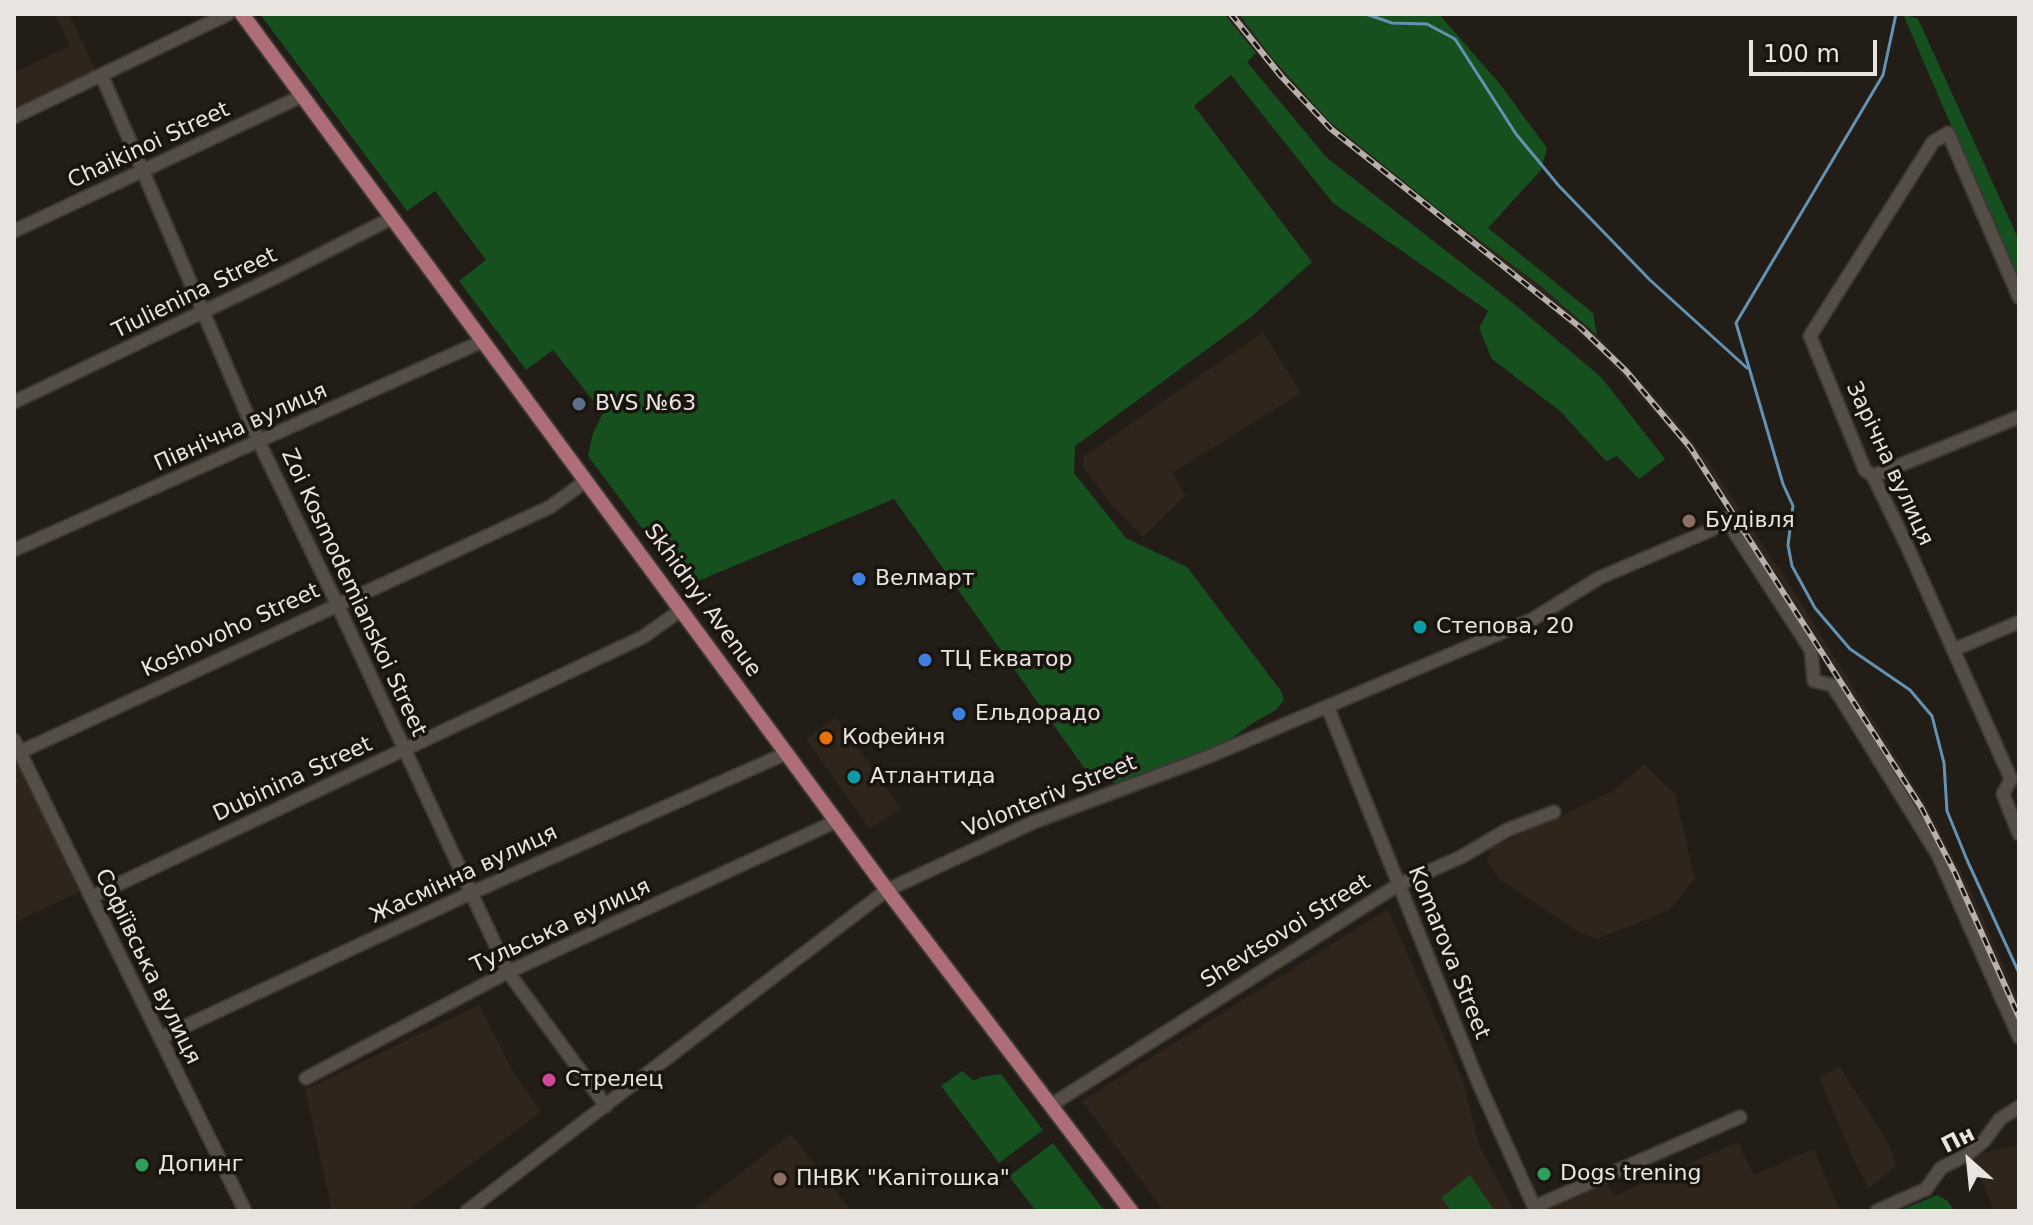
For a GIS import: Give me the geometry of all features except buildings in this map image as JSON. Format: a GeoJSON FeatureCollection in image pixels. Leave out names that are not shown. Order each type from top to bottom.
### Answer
{"type":"FeatureCollection","features":[{"type":"Feature","properties":{"kind":"main road","name":"Skhidnyi Avenue"},"geometry":{"type":"LineString","coordinates":[[242,14],[887,890],[1131,1211]]}},
{"type":"Feature","properties":{"kind":"street"},"geometry":{"type":"LineString","coordinates":[[14,117],[228,14]]}},
{"type":"Feature","properties":{"kind":"street","name":"Zoi Kosmodemianskoi Street"},"geometry":{"type":"LineString","coordinates":[[102,76],[259,442],[508,972],[606,1106]]}},
{"type":"Feature","properties":{"kind":"street","name":"Chaikinoi Street"},"geometry":{"type":"LineString","coordinates":[[14,231],[302,96]]}},
{"type":"Feature","properties":{"kind":"street","name":"Зарічна вулиця"},"geometry":{"type":"LineString","coordinates":[[2015,278],[1948,133],[1933,142],[1810,336],[1865,470],[1873,476],[2015,778],[2003,794],[2019,834]]}},
{"type":"Feature","properties":{"kind":"street","name":"Tiulienina Street"},"geometry":{"type":"LineString","coordinates":[[14,402],[203,313],[392,218]]}},
{"type":"Feature","properties":{"kind":"street"},"geometry":{"type":"LineString","coordinates":[[2015,278],[2019,297]]}},
{"type":"Feature","properties":{"kind":"street","name":"Північна вулиця"},"geometry":{"type":"LineString","coordinates":[[14,550],[483,341]]}},
{"type":"Feature","properties":{"kind":"street"},"geometry":{"type":"LineString","coordinates":[[1873,476],[2019,417]]}},
{"type":"Feature","properties":{"kind":"street","name":"Koshovoho Street"},"geometry":{"type":"LineString","coordinates":[[17,746],[550,507],[586,481]]}},
{"type":"Feature","properties":{"kind":"street","name":"Volonteriv Street"},"geometry":{"type":"LineString","coordinates":[[467,1211],[887,890],[1034,822],[1328,708],[1533,619],[1599,578],[1711,530],[1726,519],[1811,650],[1814,681],[1832,685],[1938,855],[2019,1037]]}},
{"type":"Feature","properties":{"kind":"street","name":"Dubinina Street"},"geometry":{"type":"LineString","coordinates":[[91,897],[643,637],[681,610]]}},
{"type":"Feature","properties":{"kind":"street"},"geometry":{"type":"LineString","coordinates":[[1953,650],[2019,622]]}},
{"type":"Feature","properties":{"kind":"street","name":"Komarova Street"},"geometry":{"type":"LineString","coordinates":[[1328,708],[1494,1120],[1535,1209]]}},
{"type":"Feature","properties":{"kind":"street","name":"Софіївська вулиця"},"geometry":{"type":"LineString","coordinates":[[17,746],[245,1211]]}},
{"type":"Feature","properties":{"kind":"street","name":"Жасмінна вулиця"},"geometry":{"type":"LineString","coordinates":[[160,1038],[471,893],[787,753]]}},
{"type":"Feature","properties":{"kind":"street","name":"Shevtsovoi Street"},"geometry":{"type":"LineString","coordinates":[[1051,1105],[1398,885],[1482,847],[1507,830],[1554,812]]}},
{"type":"Feature","properties":{"kind":"street","name":"Тульська вулиця"},"geometry":{"type":"LineString","coordinates":[[306,1078],[508,972],[837,821]]}},
{"type":"Feature","properties":{"kind":"street"},"geometry":{"type":"LineString","coordinates":[[1877,1211],[1926,1189],[1941,1168],[1968,1154],[1984,1141],[2000,1119],[2019,1107]]}},
{"type":"Feature","properties":{"kind":"street"},"geometry":{"type":"LineString","coordinates":[[1535,1209],[1740,1117]]}},
{"type":"Feature","properties":{"kind":"shaded area"},"geometry":{"type":"Polygon","coordinates":[[[55,14],[69,14],[96,71],[14,110],[14,72],[70,46],[55,14]]]}},
{"type":"Feature","properties":{"kind":"shaded area"},"geometry":{"type":"Polygon","coordinates":[[[1224,14],[1239,14],[1272,58],[1330,122],[1543,288],[1597,335],[1671,414],[1708,461],[1791,587],[1926,805],[1973,895],[2019,1001],[2019,1035],[1915,810],[1768,570],[1676,436],[1606,358],[1556,313],[1331,134],[1287,89],[1224,14]]]}},
{"type":"Feature","properties":{"kind":"shaded area"},"geometry":{"type":"Polygon","coordinates":[[[1263,332],[1301,393],[1172,473],[1186,495],[1143,537],[1111,504],[1083,467],[1083,457],[1263,332]]]}},
{"type":"Feature","properties":{"kind":"shaded area"},"geometry":{"type":"Polygon","coordinates":[[[836,717],[901,809],[869,828],[806,739],[836,717]]]}},
{"type":"Feature","properties":{"kind":"shaded area"},"geometry":{"type":"Polygon","coordinates":[[[14,756],[79,892],[14,923],[14,756]]]}},
{"type":"Feature","properties":{"kind":"shaded area"},"geometry":{"type":"Polygon","coordinates":[[[1644,764],[1675,794],[1695,879],[1669,910],[1598,939],[1580,933],[1499,879],[1487,861],[1491,848],[1615,790],[1644,764]]]}},
{"type":"Feature","properties":{"kind":"shaded area"},"geometry":{"type":"Polygon","coordinates":[[[1388,909],[1463,1081],[1479,1145],[1514,1211],[1164,1211],[1082,1101],[1388,909]]]}},
{"type":"Feature","properties":{"kind":"shaded area"},"geometry":{"type":"Polygon","coordinates":[[[479,1005],[513,1071],[541,1112],[408,1211],[332,1211],[305,1090],[479,1005]]]}},
{"type":"Feature","properties":{"kind":"shaded area"},"geometry":{"type":"Polygon","coordinates":[[[1840,1067],[1889,1144],[1896,1166],[1869,1188],[1853,1159],[1819,1077],[1840,1067]]]}},
{"type":"Feature","properties":{"kind":"shaded area","name":"ПНВК \"Капітошка\""},"geometry":{"type":"Polygon","coordinates":[[[791,1134],[851,1211],[692,1211],[777,1145],[791,1134]]]}},
{"type":"Feature","properties":{"kind":"shaded area"},"geometry":{"type":"Polygon","coordinates":[[[1738,1142],[1754,1175],[1814,1149],[1840,1211],[1546,1211],[1606,1182],[1614,1196],[1738,1142]]]}},
{"type":"Feature","properties":{"kind":"shaded area"},"geometry":{"type":"Polygon","coordinates":[[[2019,1144],[2019,1211],[1994,1211],[1971,1156],[2019,1144]]]}},
{"type":"Feature","properties":{"kind":"green space"},"geometry":{"type":"Polygon","coordinates":[[[260,14],[1224,14],[1256,53],[1247,62],[1327,158],[1513,303],[1601,377],[1665,459],[1639,479],[1617,456],[1606,461],[1560,411],[1492,359],[1479,328],[1488,311],[1333,203],[1231,75],[1194,106],[1312,262],[1251,317],[1075,446],[1074,473],[1126,538],[1187,567],[1281,691],[1284,700],[1276,710],[1223,745],[1117,784],[1087,772],[894,499],[691,584],[683,583],[588,456],[593,433],[603,413],[553,350],[526,370],[459,281],[486,260],[435,191],[407,211],[260,14]]]}},
{"type":"Feature","properties":{"kind":"green space"},"geometry":{"type":"Polygon","coordinates":[[[1239,14],[1439,14],[1499,83],[1547,148],[1541,170],[1488,228],[1593,313],[1597,335],[1543,288],[1330,122],[1272,58],[1239,14]]]}},
{"type":"Feature","properties":{"kind":"green space"},"geometry":{"type":"Polygon","coordinates":[[[1903,14],[1918,19],[2019,240],[2019,283],[1903,14]]]}},
{"type":"Feature","properties":{"kind":"green space"},"geometry":{"type":"Polygon","coordinates":[[[962,1071],[974,1081],[1001,1074],[1043,1130],[999,1163],[941,1086],[962,1071]]]}},
{"type":"Feature","properties":{"kind":"green space"},"geometry":{"type":"Polygon","coordinates":[[[1053,1143],[1105,1211],[1036,1211],[1009,1176],[1053,1143]]]}},
{"type":"Feature","properties":{"kind":"green space"},"geometry":{"type":"Polygon","coordinates":[[[1470,1175],[1495,1211],[1452,1211],[1441,1198],[1470,1175]]]}},
{"type":"Feature","properties":{"kind":"green space"},"geometry":{"type":"Polygon","coordinates":[[[1937,1195],[1948,1201],[1954,1211],[1899,1211],[1937,1195]]]}},
{"type":"Feature","properties":{"kind":"waterway"},"geometry":{"type":"LineString","coordinates":[[1366,14],[1392,23],[1427,24],[1455,39],[1516,134],[1559,186],[1650,280],[1747,368]]}},
{"type":"Feature","properties":{"kind":"waterway"},"geometry":{"type":"LineString","coordinates":[[1896,14],[1883,75],[1736,323],[1783,484],[1793,506],[1788,545],[1792,566],[1815,608],[1850,649],[1910,690],[1932,716],[1944,763],[1947,811],[2019,973]]}},
{"type":"Feature","properties":{"kind":"railway"},"geometry":{"type":"LineString","coordinates":[[1231,14],[1281,76],[1331,129],[1581,328],[1626,371],[1690,447],[1921,807],[1955,873],[2019,1017]]}},
{"type":"Feature","properties":{"kind":"place","name":"BVS №63"},"geometry":{"type":"Point","coordinates":[579,404]}},
{"type":"Feature","properties":{"kind":"place","name":"Будівля"},"geometry":{"type":"Point","coordinates":[1689,521]}},
{"type":"Feature","properties":{"kind":"place","name":"Велмарт"},"geometry":{"type":"Point","coordinates":[859,579]}},
{"type":"Feature","properties":{"kind":"place","name":"Степова, 20"},"geometry":{"type":"Point","coordinates":[1420,627]}},
{"type":"Feature","properties":{"kind":"place","name":"ТЦ Екватор"},"geometry":{"type":"Point","coordinates":[925,660]}},
{"type":"Feature","properties":{"kind":"place","name":"Ельдорадо"},"geometry":{"type":"Point","coordinates":[959,714]}},
{"type":"Feature","properties":{"kind":"place","name":"Кофейня"},"geometry":{"type":"Point","coordinates":[826,738]}},
{"type":"Feature","properties":{"kind":"place","name":"Атлантида"},"geometry":{"type":"Point","coordinates":[854,777]}},
{"type":"Feature","properties":{"kind":"place","name":"Стрелец"},"geometry":{"type":"Point","coordinates":[549,1080]}},
{"type":"Feature","properties":{"kind":"place","name":"Допинг"},"geometry":{"type":"Point","coordinates":[142,1165]}},
{"type":"Feature","properties":{"kind":"place","name":"Dogs trening"},"geometry":{"type":"Point","coordinates":[1544,1174]}},
{"type":"Feature","properties":{"kind":"place","name":"ПНВК \"Капітошка\""},"geometry":{"type":"Point","coordinates":[780,1179]}}]}
